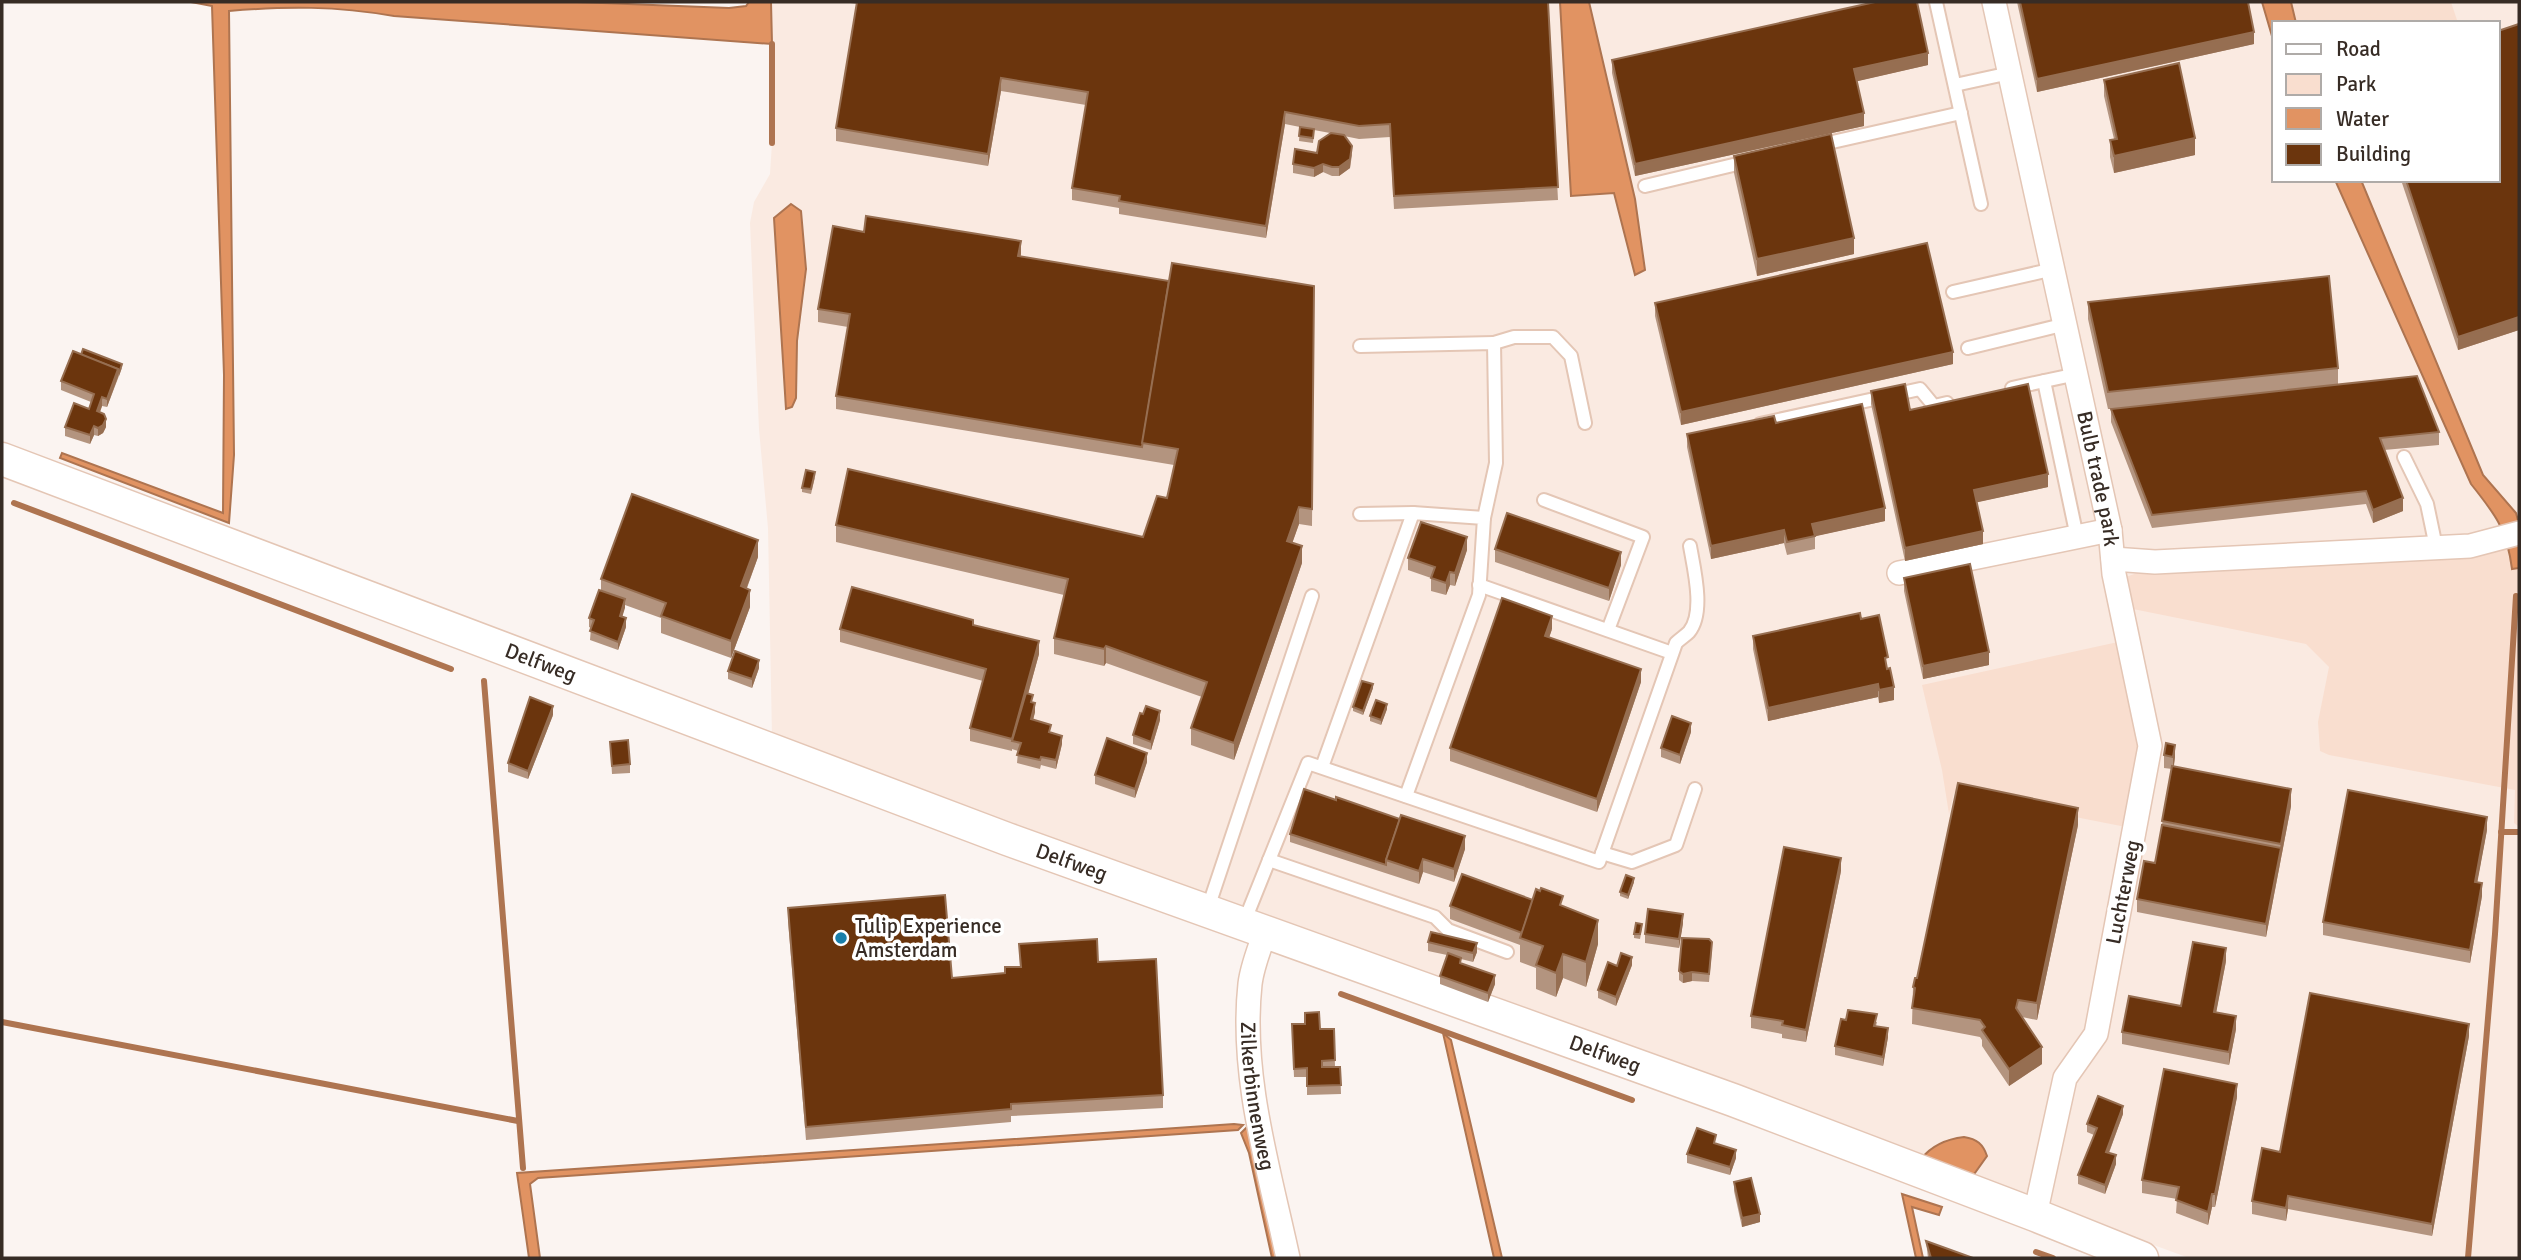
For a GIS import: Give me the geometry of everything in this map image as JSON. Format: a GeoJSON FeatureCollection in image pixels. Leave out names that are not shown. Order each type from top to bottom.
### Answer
{"type":"FeatureCollection","features":[{"type":"Feature","properties":{"kind":"main road","name":"Delfweg"},"geometry":{"type":"LineString","coordinates":[[2,459],[920,807],[1733,1100],[2142,1258]]}},
{"type":"Feature","properties":{"kind":"street","name":"Bulb trade park"},"geometry":{"type":"LineString","coordinates":[[1994,2],[2077,374],[2110,530],[2113,559],[2155,562],[2470,546],[2508,536]]}},
{"type":"Feature","properties":{"kind":"street"},"geometry":{"type":"LineString","coordinates":[[1899,573],[2110,530]]}},
{"type":"Feature","properties":{"kind":"street","name":"Luchterweg"},"geometry":{"type":"LineString","coordinates":[[2035,1215],[2065,1077],[2096,1034],[2150,746],[2113,559]]}},
{"type":"Feature","properties":{"kind":"street","name":"Zilkerbinnenweg"},"geometry":{"type":"LineString","coordinates":[[1254,929],[1247,1044],[1254,1100],[1288,1258]]}},
{"type":"Feature","properties":{"kind":"lane"},"geometry":{"type":"LineString","coordinates":[[1936,2],[1981,204]]}},
{"type":"Feature","properties":{"kind":"lane"},"geometry":{"type":"LineString","coordinates":[[1955,85],[2010,73]]}},
{"type":"Feature","properties":{"kind":"lane"},"geometry":{"type":"LineString","coordinates":[[1803,149],[1961,113]]}},
{"type":"Feature","properties":{"kind":"lane"},"geometry":{"type":"LineString","coordinates":[[1645,186],[1763,158]]}},
{"type":"Feature","properties":{"kind":"lane"},"geometry":{"type":"LineString","coordinates":[[1953,292],[2054,269]]}},
{"type":"Feature","properties":{"kind":"lane"},"geometry":{"type":"LineString","coordinates":[[1968,348],[2066,324]]}},
{"type":"Feature","properties":{"kind":"lane"},"geometry":{"type":"LineString","coordinates":[[1360,346],[1494,343],[1514,337],[1553,337],[1571,356],[1584,423]]}},
{"type":"Feature","properties":{"kind":"lane"},"geometry":{"type":"LineString","coordinates":[[1406,796],[1479,595],[1484,518],[1496,463],[1494,343]]}},
{"type":"Feature","properties":{"kind":"lane"},"geometry":{"type":"LineString","coordinates":[[1995,392],[2077,374]]}},
{"type":"Feature","properties":{"kind":"lane"},"geometry":{"type":"LineString","coordinates":[[2044,381],[2077,537]]}},
{"type":"Feature","properties":{"kind":"lane"},"geometry":{"type":"LineString","coordinates":[[1745,428],[1920,389],[1934,406],[1959,400]]}},
{"type":"Feature","properties":{"kind":"lane"},"geometry":{"type":"LineString","coordinates":[[2404,457],[2427,504],[2436,547]]}},
{"type":"Feature","properties":{"kind":"lane"},"geometry":{"type":"LineString","coordinates":[[1544,500],[1643,537],[1608,631]]}},
{"type":"Feature","properties":{"kind":"lane"},"geometry":{"type":"LineString","coordinates":[[1360,514],[1413,513],[1484,518]]}},
{"type":"Feature","properties":{"kind":"lane"},"geometry":{"type":"LineString","coordinates":[[1322,768],[1413,513]]}},
{"type":"Feature","properties":{"kind":"lane"},"geometry":{"type":"LineString","coordinates":[[1254,929],[1269,860],[1308,763],[1599,862],[1672,653],[1676,643],[1691,630],[1696,608],[1697,584],[1690,547]]}},
{"type":"Feature","properties":{"kind":"lane"},"geometry":{"type":"LineString","coordinates":[[1479,585],[1672,653]]}},
{"type":"Feature","properties":{"kind":"lane"},"geometry":{"type":"LineString","coordinates":[[1207,912],[1312,596]]}},
{"type":"Feature","properties":{"kind":"lane"},"geometry":{"type":"LineString","coordinates":[[1602,853],[1632,862],[1676,845],[1695,789]]}},
{"type":"Feature","properties":{"kind":"lane"},"geometry":{"type":"LineString","coordinates":[[1269,860],[1435,917],[1448,930],[1507,952]]}},
{"type":"Feature","properties":{"kind":"shaded area"},"geometry":{"type":"Polygon","coordinates":[[[771,2],[2519,2],[2519,1258],[2189,1258],[772,737],[768,528],[759,429],[750,223],[754,202],[770,174],[771,2]]]}},
{"type":"Feature","properties":{"kind":"green space"},"geometry":{"type":"Polygon","coordinates":[[[2291,2],[2451,2],[2457,20],[2454,21],[2296,21],[2291,2]]]}},
{"type":"Feature","properties":{"kind":"green space"},"geometry":{"type":"Polygon","coordinates":[[[2519,544],[2519,827],[2514,823],[2515,790],[2329,755],[2320,751],[2318,722],[2329,667],[2306,644],[2133,609],[2126,577],[2137,573],[2462,557],[2483,555],[2519,544]]]}},
{"type":"Feature","properties":{"kind":"green space"},"geometry":{"type":"Polygon","coordinates":[[[2118,642],[2141,739],[2126,827],[1954,793],[1949,814],[1942,770],[1922,685],[2118,642]]]}},
{"type":"Feature","properties":{"kind":"water"},"geometry":{"type":"Polygon","coordinates":[[[191,2],[577,2],[729,8],[746,6],[749,2],[771,2],[772,44],[331,9],[271,8],[229,11],[234,455],[229,523],[60,458],[62,453],[223,513],[224,375],[212,6],[191,2]]]}},
{"type":"Feature","properties":{"kind":"water"},"geometry":{"type":"Polygon","coordinates":[[[1560,2],[1589,2],[1635,199],[1645,270],[1635,275],[1614,193],[1571,196],[1560,2]]]}},
{"type":"Feature","properties":{"kind":"water"},"geometry":{"type":"Polygon","coordinates":[[[2262,2],[2291,2],[2296,21],[2272,21],[2272,36],[2262,2]]]}},
{"type":"Feature","properties":{"kind":"water"},"geometry":{"type":"Polygon","coordinates":[[[2336,182],[2362,182],[2483,475],[2516,513],[2519,524],[2519,568],[2512,569],[2507,543],[2499,523],[2471,484],[2336,182]]]}},
{"type":"Feature","properties":{"kind":"water"},"geometry":{"type":"Polygon","coordinates":[[[791,204],[801,211],[806,269],[797,341],[796,398],[792,407],[786,409],[774,218],[791,204]]]}},
{"type":"Feature","properties":{"kind":"water"},"geometry":{"type":"Polygon","coordinates":[[[1443,1033],[1451,1040],[1502,1258],[1494,1258],[1443,1033]]]}},
{"type":"Feature","properties":{"kind":"water"},"geometry":{"type":"Polygon","coordinates":[[[1243,1125],[1238,1130],[538,1178],[530,1184],[540,1258],[529,1258],[517,1173],[1243,1125]]]}},
{"type":"Feature","properties":{"kind":"water"},"geometry":{"type":"Polygon","coordinates":[[[1248,1126],[1278,1258],[1272,1258],[1249,1153],[1241,1133],[1248,1126]]]}},
{"type":"Feature","properties":{"kind":"water"},"geometry":{"type":"Polygon","coordinates":[[[1964,1137],[1979,1143],[1987,1156],[1972,1177],[1921,1159],[1940,1144],[1964,1137]]]}},
{"type":"Feature","properties":{"kind":"water"},"geometry":{"type":"Polygon","coordinates":[[[1902,1194],[1942,1207],[1939,1215],[1912,1207],[1923,1258],[1916,1258],[1902,1194]]]}},
{"type":"Feature","properties":{"kind":"building"},"geometry":{"type":"Polygon","coordinates":[[[857,2],[1548,2],[1558,187],[1394,196],[1390,124],[1359,126],[1285,112],[1266,226],[1119,201],[1120,196],[1072,188],[1088,92],[1001,78],[988,154],[836,128],[857,2]]]}},
{"type":"Feature","properties":{"kind":"building"},"geometry":{"type":"Polygon","coordinates":[[[1875,2],[1917,2],[1928,53],[1854,69],[1864,113],[1635,164],[1612,60],[1875,2]]]}},
{"type":"Feature","properties":{"kind":"building"},"geometry":{"type":"Polygon","coordinates":[[[2020,2],[2248,2],[2254,32],[2037,79],[2020,2]]]}},
{"type":"Feature","properties":{"kind":"building"},"geometry":{"type":"Polygon","coordinates":[[[2519,24],[2519,317],[2458,337],[2407,182],[2500,182],[2500,30],[2519,24]]]}},
{"type":"Feature","properties":{"kind":"building"},"geometry":{"type":"Polygon","coordinates":[[[2179,63],[2195,138],[2114,156],[2110,140],[2117,139],[2104,80],[2179,63]]]}},
{"type":"Feature","properties":{"kind":"building"},"geometry":{"type":"Polygon","coordinates":[[[1300,127],[1314,129],[1313,138],[1299,136],[1300,127]]]}},
{"type":"Feature","properties":{"kind":"building"},"geometry":{"type":"Polygon","coordinates":[[[1331,133],[1344,135],[1352,146],[1350,159],[1339,167],[1323,164],[1314,168],[1293,164],[1295,149],[1317,153],[1319,141],[1331,133]]]}},
{"type":"Feature","properties":{"kind":"building"},"geometry":{"type":"Polygon","coordinates":[[[1831,134],[1854,238],[1757,259],[1734,156],[1831,134]]]}},
{"type":"Feature","properties":{"kind":"building"},"geometry":{"type":"Polygon","coordinates":[[[866,216],[1021,241],[1018,256],[1169,281],[1142,447],[836,396],[850,314],[818,309],[833,226],[864,232],[866,216]]]}},
{"type":"Feature","properties":{"kind":"building"},"geometry":{"type":"Polygon","coordinates":[[[1927,243],[1953,352],[1681,412],[1655,303],[1927,243]]]}},
{"type":"Feature","properties":{"kind":"building"},"geometry":{"type":"Polygon","coordinates":[[[1172,263],[1314,286],[1312,509],[1299,507],[1287,541],[1302,546],[1234,743],[1191,728],[1207,682],[1106,646],[1104,649],[1054,638],[1068,579],[836,525],[848,469],[1143,537],[1157,496],[1167,498],[1178,449],[1142,443],[1172,263]]]}},
{"type":"Feature","properties":{"kind":"building"},"geometry":{"type":"Polygon","coordinates":[[[2329,276],[2338,368],[2108,392],[2088,302],[2329,276]]]}},
{"type":"Feature","properties":{"kind":"building"},"geometry":{"type":"Polygon","coordinates":[[[83,349],[122,364],[119,373],[118,369],[81,355],[83,349]]]}},
{"type":"Feature","properties":{"kind":"building"},"geometry":{"type":"Polygon","coordinates":[[[73,351],[118,369],[107,399],[102,397],[97,411],[104,414],[106,419],[98,428],[94,426],[90,435],[65,427],[74,403],[89,409],[94,394],[61,381],[73,351]]]}},
{"type":"Feature","properties":{"kind":"building"},"geometry":{"type":"Polygon","coordinates":[[[2417,376],[2439,432],[2380,438],[2403,498],[2373,510],[2366,491],[2152,515],[2111,409],[2417,376]]]}},
{"type":"Feature","properties":{"kind":"building"},"geometry":{"type":"Polygon","coordinates":[[[1905,384],[1910,410],[2028,384],[2048,474],[1974,490],[1983,531],[1905,548],[1871,391],[1905,384]]]}},
{"type":"Feature","properties":{"kind":"building"},"geometry":{"type":"Polygon","coordinates":[[[1862,404],[1885,508],[1812,524],[1815,536],[1787,542],[1784,530],[1711,546],[1687,434],[1774,416],[1776,423],[1862,404]]]}},
{"type":"Feature","properties":{"kind":"building"},"geometry":{"type":"Polygon","coordinates":[[[806,470],[815,472],[811,489],[802,488],[806,470]]]}},
{"type":"Feature","properties":{"kind":"building"},"geometry":{"type":"Polygon","coordinates":[[[632,494],[758,540],[741,586],[750,590],[731,641],[661,616],[666,603],[601,579],[632,494]]]}},
{"type":"Feature","properties":{"kind":"building"},"geometry":{"type":"Polygon","coordinates":[[[1507,513],[1621,552],[1609,588],[1495,549],[1507,513]]]}},
{"type":"Feature","properties":{"kind":"building"},"geometry":{"type":"Polygon","coordinates":[[[1421,522],[1467,537],[1455,573],[1450,572],[1446,583],[1431,578],[1435,567],[1408,558],[1421,522]]]}},
{"type":"Feature","properties":{"kind":"building"},"geometry":{"type":"Polygon","coordinates":[[[1970,564],[1989,652],[1923,666],[1904,578],[1970,564]]]}},
{"type":"Feature","properties":{"kind":"building"},"geometry":{"type":"Polygon","coordinates":[[[852,587],[973,620],[973,625],[1039,641],[1012,739],[970,728],[986,669],[840,629],[852,587]]]}},
{"type":"Feature","properties":{"kind":"building"},"geometry":{"type":"Polygon","coordinates":[[[599,590],[625,599],[620,616],[626,618],[618,642],[590,631],[594,620],[589,618],[599,590]]]}},
{"type":"Feature","properties":{"kind":"building"},"geometry":{"type":"Polygon","coordinates":[[[1502,598],[1552,616],[1545,636],[1641,669],[1597,799],[1450,748],[1502,598]]]}},
{"type":"Feature","properties":{"kind":"building"},"geometry":{"type":"Polygon","coordinates":[[[1860,613],[1861,619],[1879,615],[1888,657],[1885,658],[1887,669],[1890,668],[1894,687],[1879,690],[1878,684],[1768,708],[1753,636],[1860,613]]]}},
{"type":"Feature","properties":{"kind":"building"},"geometry":{"type":"Polygon","coordinates":[[[735,651],[759,660],[752,679],[728,671],[735,651]]]}},
{"type":"Feature","properties":{"kind":"building"},"geometry":{"type":"Polygon","coordinates":[[[1362,681],[1373,684],[1363,711],[1353,707],[1362,681]]]}},
{"type":"Feature","properties":{"kind":"building"},"geometry":{"type":"Polygon","coordinates":[[[1026,693],[1033,695],[1031,702],[1035,703],[1031,719],[1051,725],[1049,732],[1062,736],[1056,760],[1017,755],[1021,743],[1012,741],[1026,693]]]}},
{"type":"Feature","properties":{"kind":"building"},"geometry":{"type":"Polygon","coordinates":[[[530,697],[553,706],[528,771],[508,763],[530,697]]]}},
{"type":"Feature","properties":{"kind":"building"},"geometry":{"type":"Polygon","coordinates":[[[1376,700],[1387,704],[1381,720],[1370,716],[1376,700]]]}},
{"type":"Feature","properties":{"kind":"building"},"geometry":{"type":"Polygon","coordinates":[[[1146,706],[1160,711],[1151,742],[1133,735],[1140,713],[1143,714],[1146,706]]]}},
{"type":"Feature","properties":{"kind":"building"},"geometry":{"type":"Polygon","coordinates":[[[1672,716],[1691,723],[1680,755],[1661,748],[1672,716]]]}},
{"type":"Feature","properties":{"kind":"building"},"geometry":{"type":"Polygon","coordinates":[[[1107,738],[1147,753],[1135,789],[1095,775],[1107,738]]]}},
{"type":"Feature","properties":{"kind":"building"},"geometry":{"type":"Polygon","coordinates":[[[628,740],[630,764],[612,766],[610,742],[628,740]]]}},
{"type":"Feature","properties":{"kind":"building"},"geometry":{"type":"Polygon","coordinates":[[[2166,743],[2175,745],[2173,757],[2164,755],[2166,743]]]}},
{"type":"Feature","properties":{"kind":"building"},"geometry":{"type":"Polygon","coordinates":[[[2172,766],[2291,789],[2281,844],[2162,821],[2172,766]]]}},
{"type":"Feature","properties":{"kind":"building"},"geometry":{"type":"Polygon","coordinates":[[[1958,783],[2078,808],[2037,1003],[2018,1000],[2016,1008],[2042,1047],[2009,1069],[1982,1030],[1985,1027],[1980,1020],[1912,1008],[1913,987],[1958,783]]]}},
{"type":"Feature","properties":{"kind":"building"},"geometry":{"type":"Polygon","coordinates":[[[1304,789],[1400,819],[1386,865],[1290,834],[1304,789]]]}},
{"type":"Feature","properties":{"kind":"building"},"geometry":{"type":"Polygon","coordinates":[[[2348,790],[2487,817],[2475,882],[2482,883],[2470,950],[2323,922],[2348,790]]]}},
{"type":"Feature","properties":{"kind":"building"},"geometry":{"type":"Polygon","coordinates":[[[1401,815],[1465,836],[1454,869],[1423,859],[1419,871],[1386,860],[1401,815]]]}},
{"type":"Feature","properties":{"kind":"building"},"geometry":{"type":"Polygon","coordinates":[[[2162,825],[2281,848],[2266,924],[2137,899],[2144,861],[2155,863],[2162,825]]]}},
{"type":"Feature","properties":{"kind":"building"},"geometry":{"type":"Polygon","coordinates":[[[1784,847],[1841,858],[1806,1030],[1782,1025],[1783,1021],[1751,1016],[1784,847]]]}},
{"type":"Feature","properties":{"kind":"building"},"geometry":{"type":"Polygon","coordinates":[[[1462,874],[1533,900],[1522,933],[1450,906],[1462,874]]]}},
{"type":"Feature","properties":{"kind":"building"},"geometry":{"type":"Polygon","coordinates":[[[1626,875],[1634,878],[1628,895],[1620,892],[1626,875]]]}},
{"type":"Feature","properties":{"kind":"building"},"geometry":{"type":"Polygon","coordinates":[[[1541,888],[1563,896],[1560,905],[1598,920],[1586,962],[1563,954],[1556,973],[1536,965],[1543,946],[1520,938],[1536,889],[1540,891],[1541,888]]]}},
{"type":"Feature","properties":{"kind":"building"},"geometry":{"type":"Polygon","coordinates":[[[945,895],[952,978],[1005,973],[1005,967],[1021,967],[1019,944],[1097,939],[1098,962],[1156,959],[1163,1095],[1011,1104],[1011,1109],[806,1127],[788,908],[945,895]]]}},
{"type":"Feature","properties":{"kind":"building"},"geometry":{"type":"Polygon","coordinates":[[[1648,909],[1683,914],[1679,939],[1645,934],[1648,909]]]}},
{"type":"Feature","properties":{"kind":"building"},"geometry":{"type":"Polygon","coordinates":[[[1636,923],[1642,924],[1640,934],[1634,934],[1636,923]]]}},
{"type":"Feature","properties":{"kind":"building"},"geometry":{"type":"Polygon","coordinates":[[[1431,932],[1477,943],[1473,953],[1428,942],[1431,932]]]}},
{"type":"Feature","properties":{"kind":"building"},"geometry":{"type":"Polygon","coordinates":[[[1682,938],[1709,939],[1712,942],[1709,974],[1683,974],[1679,971],[1682,938]]]}},
{"type":"Feature","properties":{"kind":"building"},"geometry":{"type":"Polygon","coordinates":[[[2193,942],[2226,948],[2214,1012],[2236,1016],[2229,1052],[2122,1032],[2129,996],[2181,1006],[2193,942]]]}},
{"type":"Feature","properties":{"kind":"building"},"geometry":{"type":"Polygon","coordinates":[[[1448,953],[1461,958],[1460,963],[1495,975],[1488,993],[1440,976],[1448,953]]]}},
{"type":"Feature","properties":{"kind":"building"},"geometry":{"type":"Polygon","coordinates":[[[1621,953],[1632,957],[1616,997],[1598,990],[1608,962],[1617,966],[1621,953]]]}},
{"type":"Feature","properties":{"kind":"building"},"geometry":{"type":"Polygon","coordinates":[[[2310,993],[2469,1024],[2432,1224],[2288,1196],[2286,1208],[2252,1201],[2262,1148],[2280,1152],[2310,993]]]}},
{"type":"Feature","properties":{"kind":"building"},"geometry":{"type":"Polygon","coordinates":[[[1848,1010],[1877,1014],[1874,1026],[1888,1028],[1883,1057],[1835,1046],[1841,1019],[1846,1020],[1848,1010]]]}},
{"type":"Feature","properties":{"kind":"building"},"geometry":{"type":"Polygon","coordinates":[[[1319,1012],[1320,1029],[1334,1029],[1335,1060],[1322,1061],[1322,1067],[1340,1067],[1341,1085],[1307,1086],[1307,1068],[1294,1069],[1292,1024],[1305,1024],[1305,1013],[1319,1012]]]}},
{"type":"Feature","properties":{"kind":"building"},"geometry":{"type":"Polygon","coordinates":[[[2164,1069],[2237,1084],[2215,1194],[2212,1194],[2208,1212],[2176,1200],[2179,1187],[2142,1180],[2164,1069]]]}},
{"type":"Feature","properties":{"kind":"building"},"geometry":{"type":"Polygon","coordinates":[[[2098,1096],[2123,1106],[2106,1152],[2116,1155],[2105,1185],[2078,1175],[2097,1128],[2087,1124],[2098,1096]]]}},
{"type":"Feature","properties":{"kind":"building"},"geometry":{"type":"Polygon","coordinates":[[[1697,1128],[1716,1135],[1714,1143],[1736,1150],[1730,1167],[1687,1154],[1697,1128]]]}},
{"type":"Feature","properties":{"kind":"building"},"geometry":{"type":"Polygon","coordinates":[[[1751,1178],[1760,1214],[1742,1218],[1734,1182],[1751,1178]]]}},
{"type":"Feature","properties":{"kind":"building"},"geometry":{"type":"Polygon","coordinates":[[[1926,1241],[1973,1258],[1931,1258],[1926,1241]]]}},
{"type":"Feature","properties":{"kind":"waterway"},"geometry":{"type":"LineString","coordinates":[[772,44],[772,143]]}},
{"type":"Feature","properties":{"kind":"waterway"},"geometry":{"type":"LineString","coordinates":[[14,503],[451,669]]}},
{"type":"Feature","properties":{"kind":"waterway"},"geometry":{"type":"LineString","coordinates":[[2468,1258],[2495,934],[2516,596]]}},
{"type":"Feature","properties":{"kind":"waterway"},"geometry":{"type":"LineString","coordinates":[[484,681],[523,1168]]}},
{"type":"Feature","properties":{"kind":"waterway"},"geometry":{"type":"LineString","coordinates":[[2501,832],[2519,832]]}},
{"type":"Feature","properties":{"kind":"waterway"},"geometry":{"type":"LineString","coordinates":[[1341,994],[1632,1100]]}},
{"type":"Feature","properties":{"kind":"waterway"},"geometry":{"type":"LineString","coordinates":[[2,1022],[518,1121]]}},
{"type":"Feature","properties":{"kind":"waterway"},"geometry":{"type":"LineString","coordinates":[[2036,1252],[2053,1258]]}},
{"type":"Feature","properties":{"kind":"place","name":"Tulip Experience Amsterdam"},"geometry":{"type":"Point","coordinates":[841,938]}}]}
